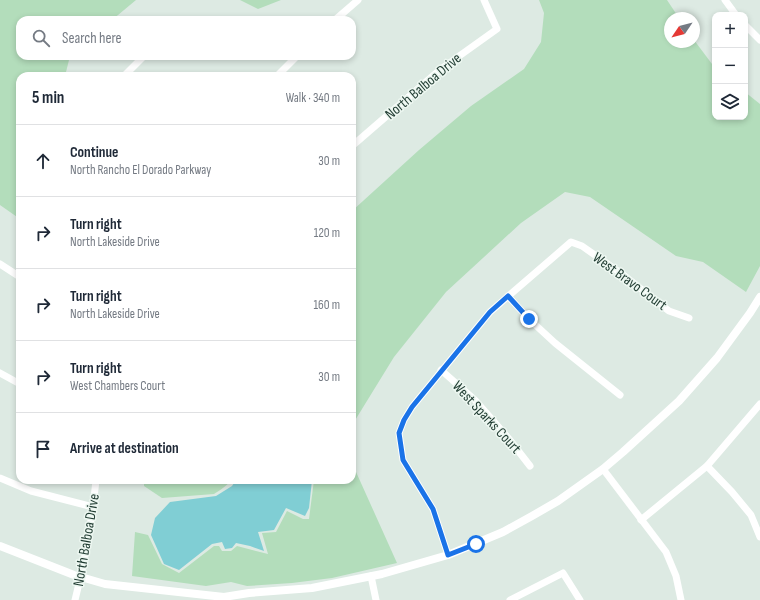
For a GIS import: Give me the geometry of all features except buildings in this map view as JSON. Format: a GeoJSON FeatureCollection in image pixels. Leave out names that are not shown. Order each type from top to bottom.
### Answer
{"type":"FeatureCollection","features":[{"type":"Feature","properties":{"kind":"street"},"geometry":{"type":"LineString","coordinates":[[340,16],[358,0]]}},
{"type":"Feature","properties":{"kind":"street","name":"North Balboa Drive"},"geometry":{"type":"LineString","coordinates":[[356,143],[441,69],[497,28],[484,0]]}},
{"type":"Feature","properties":{"kind":"street"},"geometry":{"type":"LineString","coordinates":[[725,0],[734,12]]}},
{"type":"Feature","properties":{"kind":"street"},"geometry":{"type":"LineString","coordinates":[[748,29],[760,40]]}},
{"type":"Feature","properties":{"kind":"street"},"geometry":{"type":"LineString","coordinates":[[128,72],[140,60]]}},
{"type":"Feature","properties":{"kind":"street"},"geometry":{"type":"LineString","coordinates":[[281,72],[293,60]]}},
{"type":"Feature","properties":{"kind":"street","name":"West Bravo Court"},"geometry":{"type":"LineString","coordinates":[[508,296],[571,242],[582,246],[622,274],[669,311],[689,318]]}},
{"type":"Feature","properties":{"kind":"street"},"geometry":{"type":"LineString","coordinates":[[0,264],[16,274]]}},
{"type":"Feature","properties":{"kind":"street"},"geometry":{"type":"LineString","coordinates":[[448,555],[433,509],[403,460],[399,433],[404,420],[412,407],[490,312],[508,296],[529,319],[555,343],[620,395]]}},
{"type":"Feature","properties":{"kind":"street"},"geometry":{"type":"LineString","coordinates":[[0,546],[74,575],[105,584],[224,598],[238,597],[249,592],[312,588],[382,574],[448,555],[503,532],[532,516],[558,501],[603,469],[679,401],[717,358],[760,297]]}},
{"type":"Feature","properties":{"kind":"street","name":"West Sparks Court"},"geometry":{"type":"LineString","coordinates":[[442,370],[474,400],[509,439],[530,466]]}},
{"type":"Feature","properties":{"kind":"street"},"geometry":{"type":"LineString","coordinates":[[0,373],[16,382]]}},
{"type":"Feature","properties":{"kind":"street"},"geometry":{"type":"LineString","coordinates":[[641,520],[707,466],[760,404]]}},
{"type":"Feature","properties":{"kind":"street"},"geometry":{"type":"LineString","coordinates":[[707,466],[732,492],[751,515],[760,537]]}},
{"type":"Feature","properties":{"kind":"street"},"geometry":{"type":"LineString","coordinates":[[603,469],[666,552],[676,576],[681,600]]}},
{"type":"Feature","properties":{"kind":"street"},"geometry":{"type":"LineString","coordinates":[[0,478],[31,491],[93,507]]}},
{"type":"Feature","properties":{"kind":"street","name":"North Balboa Drive"},"geometry":{"type":"LineString","coordinates":[[75,600],[81,577],[96,484]]}},
{"type":"Feature","properties":{"kind":"street"},"geometry":{"type":"LineString","coordinates":[[510,600],[563,574],[580,600]]}},
{"type":"Feature","properties":{"kind":"street"},"geometry":{"type":"LineString","coordinates":[[371,576],[376,600]]}},
{"type":"Feature","properties":{"kind":"green space"},"geometry":{"type":"Polygon","coordinates":[[[0,0],[136,0],[117,16],[16,16],[16,60],[69,60],[66,72],[16,72],[16,216],[0,205],[0,0]]]}},
{"type":"Feature","properties":{"kind":"green space"},"geometry":{"type":"Polygon","coordinates":[[[240,0],[281,0],[258,9],[240,0]]]}},
{"type":"Feature","properties":{"kind":"green space"},"geometry":{"type":"Polygon","coordinates":[[[539,0],[667,0],[675,12],[664,12],[664,48],[700,48],[712,64],[712,120],[748,120],[748,94],[760,104],[760,266],[746,292],[703,262],[676,256],[590,197],[565,192],[521,223],[446,292],[394,357],[356,419],[356,207],[419,150],[471,106],[524,69],[541,42],[544,13],[539,0]]]}},
{"type":"Feature","properties":{"kind":"green space"},"geometry":{"type":"Polygon","coordinates":[[[356,472],[397,563],[332,578],[292,583],[247,586],[231,582],[206,586],[132,576],[135,532],[148,535],[162,564],[179,573],[214,546],[219,546],[222,551],[231,551],[237,546],[268,554],[262,533],[276,532],[287,511],[303,519],[309,519],[313,484],[356,484],[356,472]]]}},
{"type":"Feature","properties":{"kind":"green space"},"geometry":{"type":"Polygon","coordinates":[[[144,484],[227,484],[214,494],[162,498],[144,486],[144,484]]]}},
{"type":"Feature","properties":{"kind":"water"},"geometry":{"type":"Polygon","coordinates":[[[233,484],[312,484],[309,508],[305,516],[286,508],[274,530],[258,532],[264,551],[236,543],[232,548],[225,549],[222,542],[212,544],[179,570],[164,564],[151,535],[155,518],[170,502],[216,496],[233,484]]]}},
{"type":"Feature","properties":{"kind":"route"},"geometry":{"type":"LineString","coordinates":[[476,544],[448,555],[433,509],[403,460],[399,433],[404,420],[412,407],[490,312],[508,296],[529,319]]}}]}
